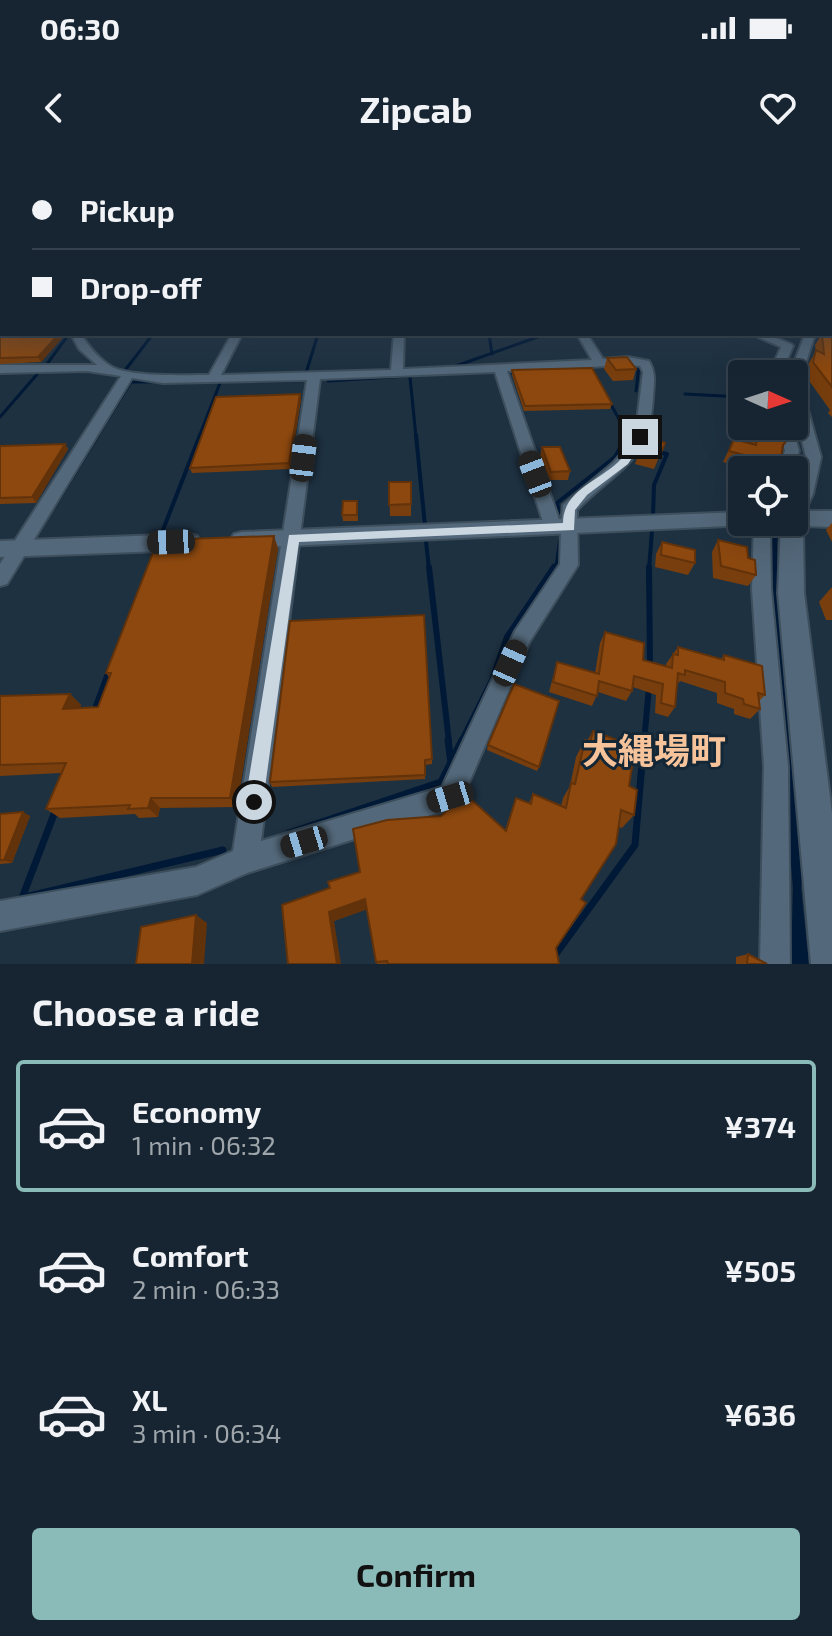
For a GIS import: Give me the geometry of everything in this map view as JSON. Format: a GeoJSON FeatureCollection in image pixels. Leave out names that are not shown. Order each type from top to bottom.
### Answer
{"type":"FeatureCollection","features":[{"type":"Feature","properties":{"kind":"street"},"geometry":{"type":"LineString","coordinates":[[77,336],[83,347],[107,368]]}},
{"type":"Feature","properties":{"kind":"street"},"geometry":{"type":"LineString","coordinates":[[213,379],[236,336]]}},
{"type":"Feature","properties":{"kind":"street"},"geometry":{"type":"LineString","coordinates":[[397,373],[399,336]]}},
{"type":"Feature","properties":{"kind":"street"},"geometry":{"type":"LineString","coordinates":[[583,336],[599,362]]}},
{"type":"Feature","properties":{"kind":"street"},"geometry":{"type":"LineString","coordinates":[[767,336],[789,340],[781,360]]}},
{"type":"Feature","properties":{"kind":"street"},"geometry":{"type":"LineString","coordinates":[[804,360],[814,337]]}},
{"type":"Feature","properties":{"kind":"street"},"geometry":{"type":"LineString","coordinates":[[0,369],[107,368],[128,375],[163,379],[213,379],[640,361],[647,365],[640,437],[624,461],[583,493],[569,509],[561,527]]}},
{"type":"Feature","properties":{"kind":"street"},"geometry":{"type":"LineString","coordinates":[[0,916],[197,881],[245,860],[450,797],[522,637],[569,565],[561,527],[500,369]]}},
{"type":"Feature","properties":{"kind":"street"},"geometry":{"type":"LineString","coordinates":[[0,579],[10,548],[128,375]]}},
{"type":"Feature","properties":{"kind":"street"},"geometry":{"type":"LineString","coordinates":[[245,860],[314,377]]}},
{"type":"Feature","properties":{"kind":"street"},"geometry":{"type":"LineString","coordinates":[[808,437],[813,450],[808,475]]}},
{"type":"Feature","properties":{"kind":"street"},"geometry":{"type":"LineString","coordinates":[[808,519],[832,519]]}},
{"type":"Feature","properties":{"kind":"street"},"geometry":{"type":"LineString","coordinates":[[10,548],[728,521]]}},
{"type":"Feature","properties":{"kind":"street"},"geometry":{"type":"LineString","coordinates":[[761,536],[762,614],[773,698],[777,891],[775,964]]}},
{"type":"Feature","properties":{"kind":"street"},"geometry":{"type":"LineString","coordinates":[[793,536],[791,593],[831,964]]}},
{"type":"Feature","properties":{"kind":"water"},"geometry":{"type":"Polygon","coordinates":[[[778,536],[777,595],[805,859],[801,888],[809,964],[791,964],[793,888],[768,594],[767,537],[778,536]]]}},
{"type":"Feature","properties":{"kind":"building"},"geometry":{"type":"Polygon","coordinates":[[[0,336],[57,336],[38,357],[0,358],[0,336]]]}},
{"type":"Feature","properties":{"kind":"building"},"geometry":{"type":"Polygon","coordinates":[[[822,336],[832,336],[832,387],[813,362],[816,350],[824,354],[822,336]]]}},
{"type":"Feature","properties":{"kind":"building"},"geometry":{"type":"Polygon","coordinates":[[[627,357],[636,369],[616,370],[607,358],[627,357]]]}},
{"type":"Feature","properties":{"kind":"building"},"geometry":{"type":"Polygon","coordinates":[[[592,368],[612,404],[525,406],[512,370],[592,368]]]}},
{"type":"Feature","properties":{"kind":"building"},"geometry":{"type":"Polygon","coordinates":[[[300,394],[289,463],[190,468],[216,397],[300,394]]]}},
{"type":"Feature","properties":{"kind":"building"},"geometry":{"type":"Polygon","coordinates":[[[647,438],[665,443],[659,458],[639,452],[647,438]]]}},
{"type":"Feature","properties":{"kind":"building"},"geometry":{"type":"Polygon","coordinates":[[[734,440],[756,445],[757,440],[787,440],[781,456],[749,456],[729,451],[734,440]]]}},
{"type":"Feature","properties":{"kind":"building"},"geometry":{"type":"Polygon","coordinates":[[[65,444],[32,497],[0,498],[0,446],[65,444]]]}},
{"type":"Feature","properties":{"kind":"building"},"geometry":{"type":"Polygon","coordinates":[[[542,447],[560,447],[570,471],[551,472],[542,447]]]}},
{"type":"Feature","properties":{"kind":"building"},"geometry":{"type":"Polygon","coordinates":[[[389,482],[411,482],[411,504],[389,505],[389,482]]]}},
{"type":"Feature","properties":{"kind":"building"},"geometry":{"type":"Polygon","coordinates":[[[343,501],[357,501],[357,515],[342,515],[343,501]]]}},
{"type":"Feature","properties":{"kind":"building"},"geometry":{"type":"Polygon","coordinates":[[[274,536],[230,798],[151,798],[148,808],[128,809],[130,805],[46,809],[66,763],[0,765],[0,696],[70,694],[63,709],[98,707],[111,673],[106,673],[158,540],[274,536]]]}},
{"type":"Feature","properties":{"kind":"building"},"geometry":{"type":"Polygon","coordinates":[[[718,540],[747,547],[748,558],[755,560],[756,575],[721,566],[718,540]]]}},
{"type":"Feature","properties":{"kind":"building"},"geometry":{"type":"Polygon","coordinates":[[[662,542],[695,550],[695,563],[661,555],[662,542]]]}},
{"type":"Feature","properties":{"kind":"building"},"geometry":{"type":"Polygon","coordinates":[[[424,615],[432,759],[425,760],[425,775],[270,782],[290,621],[424,615]]]}},
{"type":"Feature","properties":{"kind":"building"},"geometry":{"type":"Polygon","coordinates":[[[605,632],[644,643],[643,660],[672,668],[673,654],[678,655],[678,647],[724,660],[724,655],[762,666],[765,695],[758,693],[760,709],[725,693],[725,682],[685,670],[685,675],[678,673],[675,707],[661,703],[663,684],[634,676],[632,691],[599,681],[597,696],[553,682],[557,662],[599,674],[605,632]]]}},
{"type":"Feature","properties":{"kind":"building"},"geometry":{"type":"Polygon","coordinates":[[[514,684],[559,701],[539,767],[488,745],[514,684]]]}},
{"type":"Feature","properties":{"kind":"building"},"geometry":{"type":"Polygon","coordinates":[[[593,731],[627,744],[625,757],[633,760],[629,786],[637,790],[634,815],[621,810],[616,844],[581,899],[586,903],[556,948],[559,964],[376,962],[365,899],[329,912],[337,964],[288,964],[282,905],[330,888],[328,882],[360,872],[353,829],[387,820],[441,816],[465,794],[506,831],[516,798],[531,804],[533,794],[566,808],[585,740],[590,742],[593,731]]]}},
{"type":"Feature","properties":{"kind":"building"},"geometry":{"type":"Polygon","coordinates":[[[23,812],[4,860],[0,860],[0,814],[23,812]]]}},
{"type":"Feature","properties":{"kind":"building"},"geometry":{"type":"Polygon","coordinates":[[[196,915],[192,964],[136,964],[141,927],[196,915]]]}},
{"type":"Feature","properties":{"kind":"building"},"geometry":{"type":"Polygon","coordinates":[[[748,954],[767,964],[747,964],[748,954]]]}},
{"type":"Feature","properties":{"kind":"waterway"},"geometry":{"type":"LineString","coordinates":[[47,364],[68,336]]}},
{"type":"Feature","properties":{"kind":"waterway"},"geometry":{"type":"LineString","coordinates":[[126,369],[151,336]]}},
{"type":"Feature","properties":{"kind":"waterway"},"geometry":{"type":"LineString","coordinates":[[306,373],[317,336]]}},
{"type":"Feature","properties":{"kind":"waterway"},"geometry":{"type":"LineString","coordinates":[[489,336],[492,353]]}},
{"type":"Feature","properties":{"kind":"waterway"},"geometry":{"type":"LineString","coordinates":[[492,353],[540,336]]}},
{"type":"Feature","properties":{"kind":"waterway"},"geometry":{"type":"LineString","coordinates":[[824,336],[832,338]]}},
{"type":"Feature","properties":{"kind":"waterway"},"geometry":{"type":"LineString","coordinates":[[453,367],[492,353]]}},
{"type":"Feature","properties":{"kind":"waterway"},"geometry":{"type":"LineString","coordinates":[[635,364],[639,365],[636,391]]}},
{"type":"Feature","properties":{"kind":"waterway"},"geometry":{"type":"LineString","coordinates":[[0,417],[39,372]]}},
{"type":"Feature","properties":{"kind":"waterway"},"geometry":{"type":"LineString","coordinates":[[328,381],[423,375]]}},
{"type":"Feature","properties":{"kind":"waterway"},"geometry":{"type":"LineString","coordinates":[[410,377],[416,437]]}},
{"type":"Feature","properties":{"kind":"waterway"},"geometry":{"type":"LineString","coordinates":[[97,437],[131,382],[303,381]]}},
{"type":"Feature","properties":{"kind":"waterway"},"geometry":{"type":"LineString","coordinates":[[199,437],[220,383]]}},
{"type":"Feature","properties":{"kind":"waterway"},"geometry":{"type":"LineString","coordinates":[[685,394],[728,396]]}},
{"type":"Feature","properties":{"kind":"waterway"},"geometry":{"type":"LineString","coordinates":[[608,399],[626,437]]}},
{"type":"Feature","properties":{"kind":"waterway"},"geometry":{"type":"LineString","coordinates":[[54,507],[98,435]]}},
{"type":"Feature","properties":{"kind":"waterway"},"geometry":{"type":"LineString","coordinates":[[161,535],[200,435]]}},
{"type":"Feature","properties":{"kind":"waterway"},"geometry":{"type":"LineString","coordinates":[[416,435],[425,526]]}},
{"type":"Feature","properties":{"kind":"waterway"},"geometry":{"type":"LineString","coordinates":[[560,518],[557,503],[615,457],[626,437]]}},
{"type":"Feature","properties":{"kind":"waterway"},"geometry":{"type":"LineString","coordinates":[[653,516],[654,485],[667,454],[658,452]]}},
{"type":"Feature","properties":{"kind":"waterway"},"geometry":{"type":"LineString","coordinates":[[649,569],[652,531]]}},
{"type":"Feature","properties":{"kind":"waterway"},"geometry":{"type":"LineString","coordinates":[[426,541],[429,569]]}},
{"type":"Feature","properties":{"kind":"waterway"},"geometry":{"type":"LineString","coordinates":[[553,569],[557,563],[560,541]]}},
{"type":"Feature","properties":{"kind":"waterway"},"geometry":{"type":"LineString","coordinates":[[429,567],[449,742]]}},
{"type":"Feature","properties":{"kind":"waterway"},"geometry":{"type":"LineString","coordinates":[[451,762],[492,680],[507,637],[554,567]]}},
{"type":"Feature","properties":{"kind":"waterway"},"geometry":{"type":"LineString","coordinates":[[649,569],[650,665]]}},
{"type":"Feature","properties":{"kind":"waterway"},"geometry":{"type":"LineString","coordinates":[[93,714],[109,671]]}},
{"type":"Feature","properties":{"kind":"waterway"},"geometry":{"type":"LineString","coordinates":[[644,742],[649,687]]}},
{"type":"Feature","properties":{"kind":"waterway"},"geometry":{"type":"LineString","coordinates":[[448,740],[451,762]]}},
{"type":"Feature","properties":{"kind":"waterway"},"geometry":{"type":"LineString","coordinates":[[554,964],[553,958],[635,845],[644,740]]}},
{"type":"Feature","properties":{"kind":"waterway"},"geometry":{"type":"LineString","coordinates":[[289,833],[441,782],[451,762]]}},
{"type":"Feature","properties":{"kind":"waterway"},"geometry":{"type":"LineString","coordinates":[[22,898],[56,809]]}},
{"type":"Feature","properties":{"kind":"waterway"},"geometry":{"type":"LineString","coordinates":[[25,897],[223,850]]}},
{"type":"Feature","properties":{"kind":"district","name":"大縄場町"},"geometry":{"type":"Point","coordinates":[654,751]}},
{"type":"Feature","properties":{"kind":"route"},"geometry":{"type":"LineString","coordinates":[[254,802],[293,538],[569,527],[569,509],[583,493],[624,461],[640,437]]}}]}
